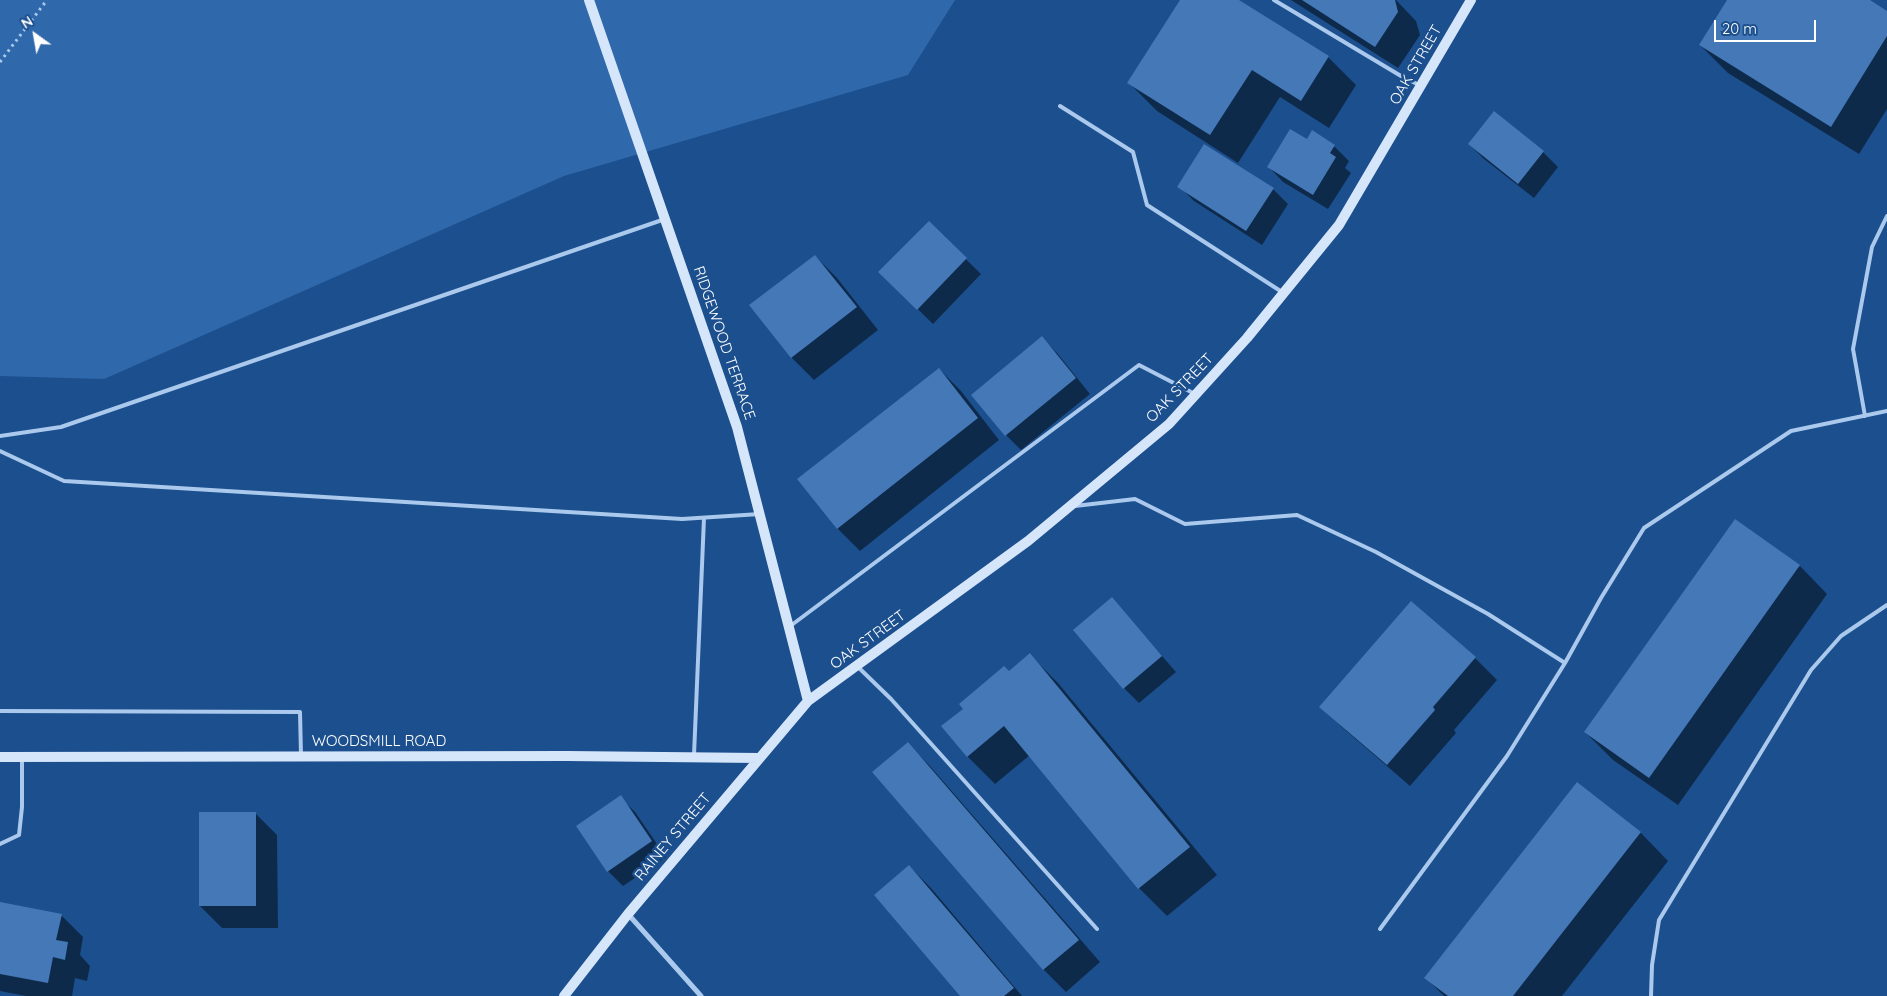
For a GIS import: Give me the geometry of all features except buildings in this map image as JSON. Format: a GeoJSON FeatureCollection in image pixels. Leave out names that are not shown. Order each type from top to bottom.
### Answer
{"type":"FeatureCollection","features":[{"type":"Feature","properties":{"kind":"street","name":"RIDGEWOOD TERRACE"},"geometry":{"type":"LineString","coordinates":[[589,0],[737,427],[808,701]]}},
{"type":"Feature","properties":{"kind":"street","name":"OAK STREET"},"geometry":{"type":"LineString","coordinates":[[808,701],[1028,541],[1169,424],[1247,338],[1339,224],[1471,0]]}},
{"type":"Feature","properties":{"kind":"street","name":"RAINEY STREET"},"geometry":{"type":"LineString","coordinates":[[564,996],[628,914],[808,701]]}},
{"type":"Feature","properties":{"kind":"street","name":"WOODSMILL ROAD"},"geometry":{"type":"LineString","coordinates":[[0,757],[759,758]]}},
{"type":"Feature","properties":{"kind":"street"},"geometry":{"type":"LineString","coordinates":[[628,914],[701,996]]}},
{"type":"Feature","properties":{"kind":"lane"},"geometry":{"type":"LineString","coordinates":[[1274,0],[1421,86]]}},
{"type":"Feature","properties":{"kind":"lane"},"geometry":{"type":"LineString","coordinates":[[1060,106],[1133,152],[1147,205],[1284,293]]}},
{"type":"Feature","properties":{"kind":"lane"},"geometry":{"type":"LineString","coordinates":[[1865,416],[1853,349],[1872,247],[1887,216]]}},
{"type":"Feature","properties":{"kind":"lane"},"geometry":{"type":"LineString","coordinates":[[0,436],[61,427],[665,219]]}},
{"type":"Feature","properties":{"kind":"lane"},"geometry":{"type":"LineString","coordinates":[[790,628],[1139,365],[1195,395]]}},
{"type":"Feature","properties":{"kind":"lane"},"geometry":{"type":"LineString","coordinates":[[1380,930],[1507,756],[1565,663],[1601,598],[1644,528],[1791,431],[1887,411]]}},
{"type":"Feature","properties":{"kind":"lane"},"geometry":{"type":"LineString","coordinates":[[0,451],[64,481],[682,519],[760,514]]}},
{"type":"Feature","properties":{"kind":"lane"},"geometry":{"type":"LineString","coordinates":[[1071,506],[1135,499],[1185,524],[1296,515],[1376,552],[1488,614],[1565,663]]}},
{"type":"Feature","properties":{"kind":"lane"},"geometry":{"type":"LineString","coordinates":[[694,757],[704,518]]}},
{"type":"Feature","properties":{"kind":"lane"},"geometry":{"type":"LineString","coordinates":[[1651,996],[1652,965],[1659,920],[1811,670],[1841,636],[1887,605]]}},
{"type":"Feature","properties":{"kind":"lane"},"geometry":{"type":"LineString","coordinates":[[857,666],[891,699],[1097,929]]}},
{"type":"Feature","properties":{"kind":"lane"},"geometry":{"type":"LineString","coordinates":[[0,711],[300,712],[301,756]]}},
{"type":"Feature","properties":{"kind":"lane"},"geometry":{"type":"LineString","coordinates":[[0,844],[19,835],[22,807],[22,757]]}},
{"type":"Feature","properties":{"kind":"path"},"geometry":{"type":"LineString","coordinates":[[0,62],[47,0]]}},
{"type":"Feature","properties":{"kind":"shaded area"},"geometry":{"type":"Polygon","coordinates":[[[0,0],[955,0],[908,75],[564,176],[104,379],[0,376],[0,0]]]}}]}
